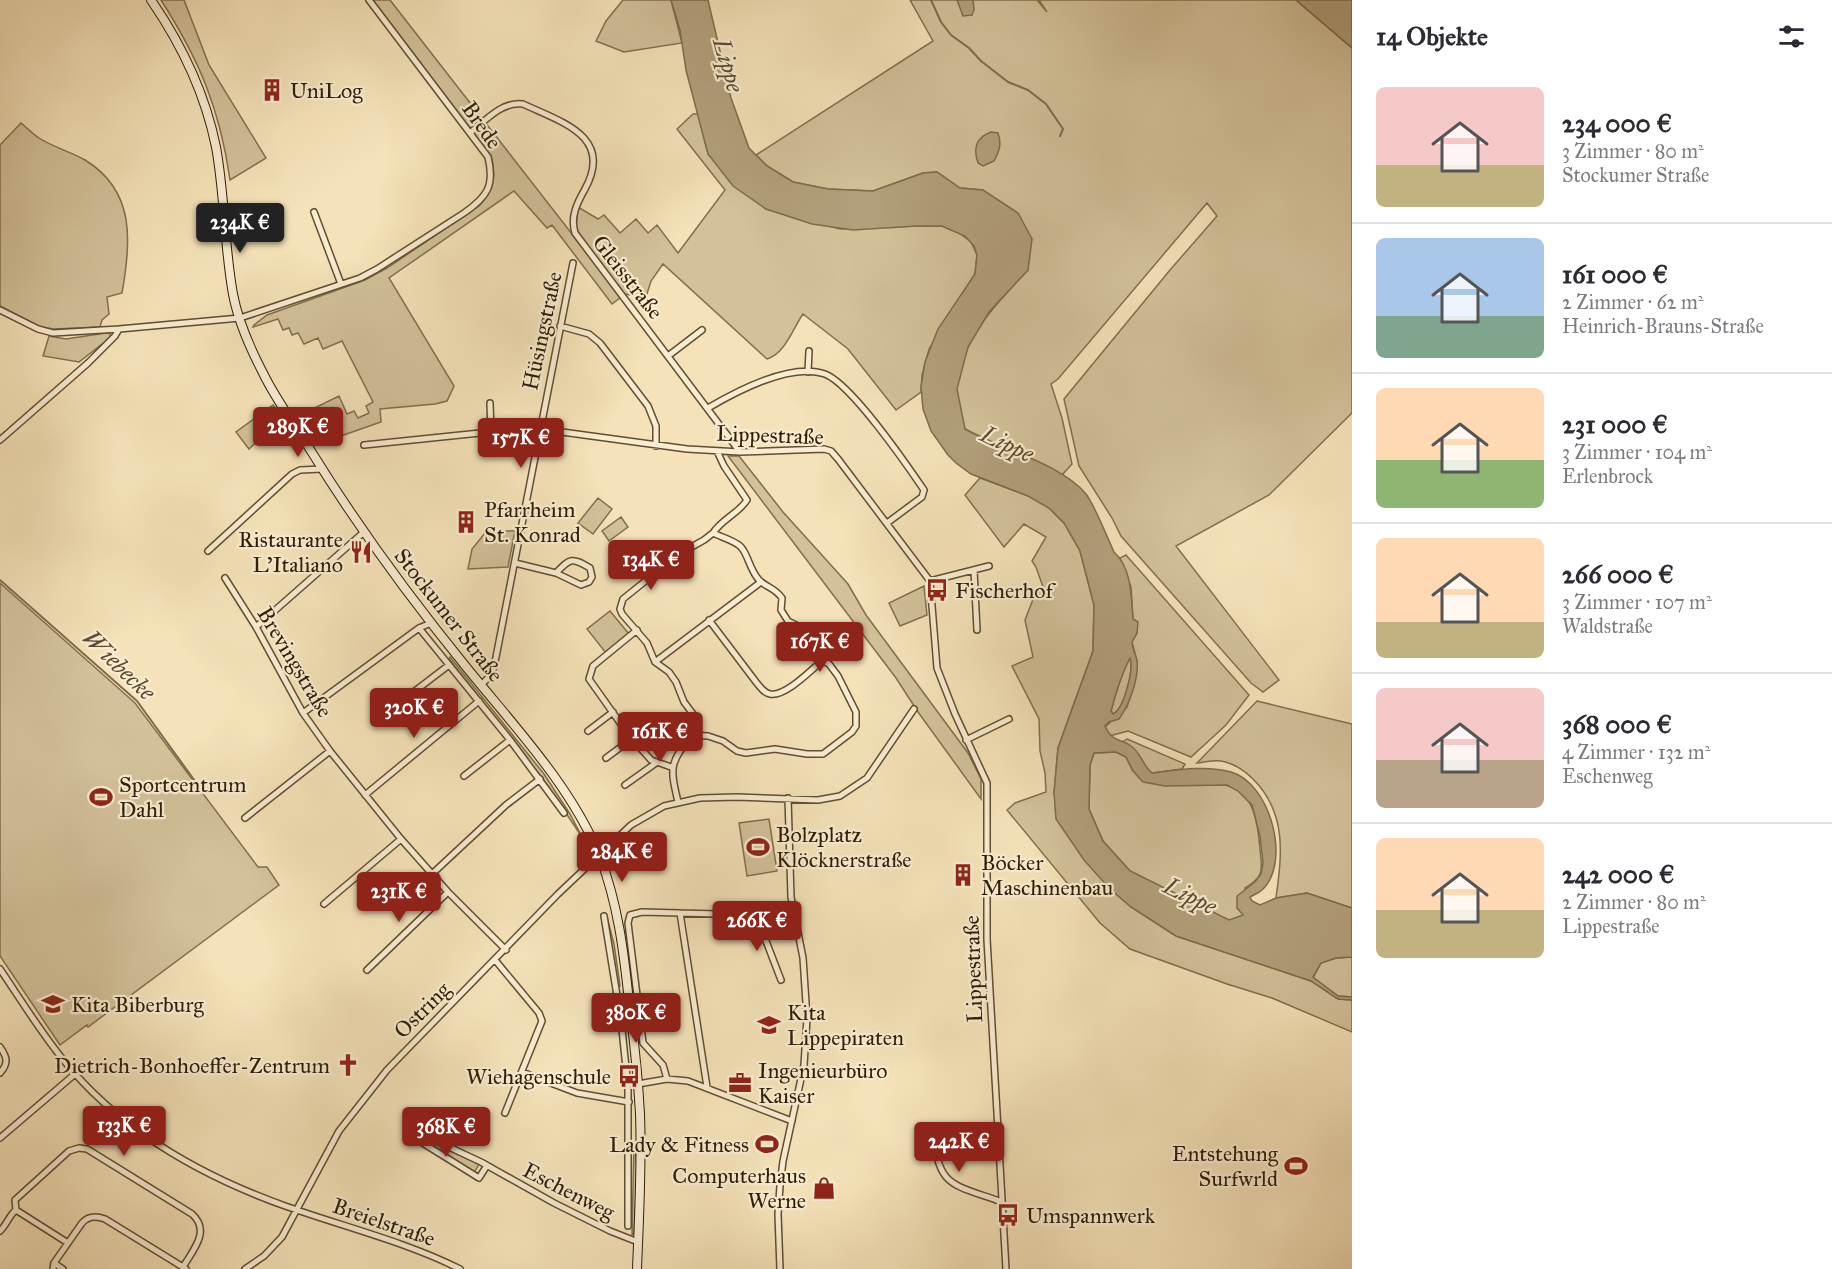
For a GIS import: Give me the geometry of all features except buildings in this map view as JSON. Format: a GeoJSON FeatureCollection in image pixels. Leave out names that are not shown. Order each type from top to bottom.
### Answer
{"type":"FeatureCollection","features":[{"type":"Feature","properties":{"kind":"main road","name":"Stockumer Straße"},"geometry":{"type":"LineString","coordinates":[[151,0],[184,53],[211,125],[219,169],[230,273],[240,318],[263,374],[364,532],[431,623],[543,762],[579,818],[599,855],[611,888],[622,941],[638,1084],[640,1164],[637,1269]]}},
{"type":"Feature","properties":{"kind":"street","name":"Brede"},"geometry":{"type":"LineString","coordinates":[[0,310],[38,329],[53,333],[240,318],[360,278],[470,208],[485,195],[491,178],[488,157],[369,0]]}},
{"type":"Feature","properties":{"kind":"street","name":"Gleisstraße"},"geometry":{"type":"LineString","coordinates":[[470,133],[499,110],[515,103],[523,104],[573,129],[587,141],[594,155],[594,165],[592,175],[574,212],[575,233],[740,452]]}},
{"type":"Feature","properties":{"kind":"street"},"geometry":{"type":"LineString","coordinates":[[314,212],[341,284]]}},
{"type":"Feature","properties":{"kind":"street","name":"Hüsingstraße"},"geometry":{"type":"LineString","coordinates":[[481,685],[492,674],[573,262]]}},
{"type":"Feature","properties":{"kind":"street"},"geometry":{"type":"LineString","coordinates":[[560,326],[589,334],[600,343],[648,406],[656,426],[656,446]]}},
{"type":"Feature","properties":{"kind":"street"},"geometry":{"type":"LineString","coordinates":[[0,440],[88,363],[119,329]]}},
{"type":"Feature","properties":{"kind":"street"},"geometry":{"type":"LineString","coordinates":[[668,356],[702,330]]}},
{"type":"Feature","properties":{"kind":"street"},"geometry":{"type":"LineString","coordinates":[[808,372],[809,351]]}},
{"type":"Feature","properties":{"kind":"street"},"geometry":{"type":"LineString","coordinates":[[708,408],[758,382],[785,375],[808,372],[824,374],[838,382],[872,420],[924,490],[922,497],[887,523]]}},
{"type":"Feature","properties":{"kind":"street"},"geometry":{"type":"LineString","coordinates":[[490,403],[491,432]]}},
{"type":"Feature","properties":{"kind":"street","name":"Lippestraße"},"geometry":{"type":"LineString","coordinates":[[364,445],[540,429],[656,446],[717,451],[818,449],[831,451],[930,581],[938,668],[966,740],[987,783],[987,939],[1006,1269]]}},
{"type":"Feature","properties":{"kind":"street"},"geometry":{"type":"LineString","coordinates":[[678,802],[671,767],[681,748],[692,735],[693,714],[680,695],[676,682],[669,672],[655,662],[647,643],[620,609],[623,599],[679,554],[713,533],[720,523],[747,500],[724,466],[717,451]]}},
{"type":"Feature","properties":{"kind":"street"},"geometry":{"type":"LineString","coordinates":[[208,552],[292,474],[300,470],[322,469]]}},
{"type":"Feature","properties":{"kind":"street"},"geometry":{"type":"LineString","coordinates":[[256,627],[364,532]]}},
{"type":"Feature","properties":{"kind":"street"},"geometry":{"type":"LineString","coordinates":[[692,735],[708,736],[723,741],[737,751],[746,753],[776,748],[807,754],[823,754],[852,732],[857,718],[854,706],[838,676],[810,646],[802,628],[788,621],[781,610],[782,598],[775,588],[761,582],[750,568],[740,546],[713,533]]}},
{"type":"Feature","properties":{"kind":"street"},"geometry":{"type":"LineString","coordinates":[[515,563],[556,573],[581,585],[587,584],[592,577],[590,568],[573,560],[568,561],[556,573]]}},
{"type":"Feature","properties":{"kind":"street"},"geometry":{"type":"LineString","coordinates":[[930,581],[989,566]]}},
{"type":"Feature","properties":{"kind":"street"},"geometry":{"type":"LineString","coordinates":[[974,570],[977,630]]}},
{"type":"Feature","properties":{"kind":"street","name":"Brevingstraße"},"geometry":{"type":"LineString","coordinates":[[225,578],[256,627],[303,713],[330,751],[400,839],[448,892],[506,950]]}},
{"type":"Feature","properties":{"kind":"street"},"geometry":{"type":"LineString","coordinates":[[655,662],[761,582]]}},
{"type":"Feature","properties":{"kind":"street"},"geometry":{"type":"LineString","coordinates":[[709,620],[756,682],[770,694],[785,691],[822,661]]}},
{"type":"Feature","properties":{"kind":"street"},"geometry":{"type":"LineString","coordinates":[[303,713],[419,628],[431,623]]}},
{"type":"Feature","properties":{"kind":"street","name":"Stockumer Straße"},"geometry":{"type":"LineString","coordinates":[[419,628],[510,740],[564,813]]}},
{"type":"Feature","properties":{"kind":"street"},"geometry":{"type":"LineString","coordinates":[[637,630],[593,666],[589,675],[590,683],[651,760],[671,767]]}},
{"type":"Feature","properties":{"kind":"street","name":"Stockumer Straße"},"geometry":{"type":"LineString","coordinates":[[394,707],[449,665]]}},
{"type":"Feature","properties":{"kind":"street"},"geometry":{"type":"LineString","coordinates":[[365,795],[479,701]]}},
{"type":"Feature","properties":{"kind":"street","name":"Ostring"},"geometry":{"type":"LineString","coordinates":[[245,1269],[264,1256],[276,1244],[339,1131],[362,1100],[416,1039],[631,825],[650,812],[678,802],[718,797],[832,799],[858,786],[874,768],[914,709]]}},
{"type":"Feature","properties":{"kind":"street"},"geometry":{"type":"LineString","coordinates":[[588,731],[613,712]]}},
{"type":"Feature","properties":{"kind":"street"},"geometry":{"type":"LineString","coordinates":[[966,740],[1009,718]]}},
{"type":"Feature","properties":{"kind":"street"},"geometry":{"type":"LineString","coordinates":[[606,758],[633,738]]}},
{"type":"Feature","properties":{"kind":"street"},"geometry":{"type":"LineString","coordinates":[[464,776],[510,740]]}},
{"type":"Feature","properties":{"kind":"street"},"geometry":{"type":"LineString","coordinates":[[245,818],[330,751]]}},
{"type":"Feature","properties":{"kind":"street"},"geometry":{"type":"LineString","coordinates":[[626,785],[656,763]]}},
{"type":"Feature","properties":{"kind":"street"},"geometry":{"type":"LineString","coordinates":[[432,874],[506,805],[540,779]]}},
{"type":"Feature","properties":{"kind":"street"},"geometry":{"type":"LineString","coordinates":[[780,1269],[778,1214],[783,1161],[804,1065],[807,1018],[803,958],[790,879],[788,798]]}},
{"type":"Feature","properties":{"kind":"street"},"geometry":{"type":"LineString","coordinates":[[324,904],[400,839]]}},
{"type":"Feature","properties":{"kind":"street"},"geometry":{"type":"LineString","coordinates":[[367,970],[448,892]]}},
{"type":"Feature","properties":{"kind":"street"},"geometry":{"type":"LineString","coordinates":[[667,1079],[663,1065],[644,1043],[628,919],[630,915],[680,913],[756,915],[794,912]]}},
{"type":"Feature","properties":{"kind":"street"},"geometry":{"type":"LineString","coordinates":[[680,913],[707,1087]]}},
{"type":"Feature","properties":{"kind":"street"},"geometry":{"type":"LineString","coordinates":[[756,915],[781,980]]}},
{"type":"Feature","properties":{"kind":"street"},"geometry":{"type":"LineString","coordinates":[[604,916],[621,1020],[629,1102],[628,1226]]}},
{"type":"Feature","properties":{"kind":"street"},"geometry":{"type":"LineString","coordinates":[[495,960],[541,1016],[542,1021],[505,1113]]}},
{"type":"Feature","properties":{"kind":"street","name":"Breielstraße"},"geometry":{"type":"LineString","coordinates":[[0,969],[75,1074],[119,1116],[164,1149],[220,1180],[428,1255],[460,1269]]}},
{"type":"Feature","properties":{"kind":"street"},"geometry":{"type":"LineString","coordinates":[[0,1047],[7,1062],[0,1073]]}},
{"type":"Feature","properties":{"kind":"street"},"geometry":{"type":"LineString","coordinates":[[522,1072],[577,1093],[629,1102]]}},
{"type":"Feature","properties":{"kind":"street"},"geometry":{"type":"LineString","coordinates":[[1,1135],[75,1074]]}},
{"type":"Feature","properties":{"kind":"street"},"geometry":{"type":"LineString","coordinates":[[638,1084],[680,1079],[707,1087],[792,1121]]}},
{"type":"Feature","properties":{"kind":"street"},"geometry":{"type":"LineString","coordinates":[[933,1127],[936,1156],[941,1173],[961,1187],[1002,1202]]}},
{"type":"Feature","properties":{"kind":"street","name":"Eschenweg"},"geometry":{"type":"LineString","coordinates":[[486,1167],[479,1178],[413,1137],[417,1132],[480,1162],[610,1231],[638,1242]]}},
{"type":"Feature","properties":{"kind":"street"},"geometry":{"type":"LineString","coordinates":[[0,1231],[7,1225],[16,1210],[15,1200],[64,1155],[75,1148],[87,1149],[192,1214],[201,1229],[200,1237],[184,1268],[101,1217],[92,1217],[84,1221],[53,1266],[63,1269]]}},
{"type":"Feature","properties":{"kind":"street"},"geometry":{"type":"LineString","coordinates":[[16,1210],[68,1243]]}},
{"type":"Feature","properties":{"kind":"shaded area"},"geometry":{"type":"Polygon","coordinates":[[[161,0],[184,0],[209,65],[266,158],[230,180],[220,130],[206,86],[197,64],[161,0]]]}},
{"type":"Feature","properties":{"kind":"shaded area"},"geometry":{"type":"Polygon","coordinates":[[[373,0],[390,0],[621,297],[612,304],[552,225],[547,228],[514,191],[389,278],[454,386],[447,401],[380,409],[381,422],[315,445],[298,416],[339,396],[347,414],[354,411],[358,418],[369,413],[366,406],[373,402],[342,341],[323,349],[318,338],[304,344],[298,333],[292,335],[289,328],[283,330],[278,319],[253,327],[254,325],[267,315],[365,280],[387,268],[479,206],[488,195],[494,177],[491,156],[373,0]]]}},
{"type":"Feature","properties":{"kind":"shaded area"},"geometry":{"type":"Polygon","coordinates":[[[623,0],[671,0],[682,43],[624,52],[596,41],[606,21],[623,0]]]}},
{"type":"Feature","properties":{"kind":"shaded area"},"geometry":{"type":"Polygon","coordinates":[[[671,0],[708,0],[731,98],[749,148],[767,166],[793,182],[828,189],[873,191],[923,173],[937,172],[960,188],[983,190],[1018,213],[1032,239],[1028,270],[989,312],[968,347],[957,389],[965,429],[1046,465],[1075,483],[1090,499],[1114,552],[1124,566],[1131,592],[1133,619],[1138,622],[1137,633],[1132,642],[1137,661],[1135,684],[1119,719],[1105,726],[1113,737],[1134,749],[1152,773],[1192,769],[1221,770],[1245,779],[1257,791],[1272,825],[1276,843],[1275,861],[1271,877],[1262,890],[1250,897],[1252,901],[1260,905],[1276,898],[1307,893],[1352,908],[1352,957],[1336,958],[1321,963],[1313,977],[1338,996],[1352,997],[1352,1000],[1338,999],[1311,981],[1176,936],[1131,907],[1109,888],[1084,860],[1056,819],[1054,793],[1058,748],[1093,651],[1094,605],[1080,551],[1064,523],[1049,508],[1028,496],[971,474],[956,463],[931,431],[923,409],[921,387],[925,362],[938,329],[975,274],[977,255],[974,246],[965,236],[942,226],[853,230],[812,224],[766,209],[733,186],[708,154],[686,70],[680,30],[671,0]],[[1130,658],[1117,690],[1111,711],[1113,714],[1121,705],[1127,688],[1131,671],[1130,658]],[[1116,752],[1094,753],[1090,765],[1089,809],[1103,841],[1130,871],[1229,920],[1243,915],[1237,908],[1237,896],[1255,882],[1261,874],[1263,863],[1260,836],[1252,805],[1238,791],[1227,785],[1165,786],[1143,782],[1133,771],[1126,757],[1116,752]]]}},
{"type":"Feature","properties":{"kind":"shaded area"},"geometry":{"type":"Polygon","coordinates":[[[910,0],[1037,0],[1047,12],[1039,0],[1296,0],[1352,48],[1352,413],[1269,495],[1176,546],[1279,680],[1263,692],[1251,683],[1121,536],[1079,466],[1064,399],[1217,216],[1207,203],[1058,379],[1051,384],[1062,418],[1072,464],[1062,475],[965,429],[957,388],[966,353],[973,337],[992,309],[1028,270],[983,190],[960,188],[937,172],[923,173],[873,191],[828,189],[793,182],[767,166],[756,155],[933,41],[910,0]]]}},
{"type":"Feature","properties":{"kind":"shaded area"},"geometry":{"type":"Polygon","coordinates":[[[957,0],[973,0],[972,15],[963,16],[957,0]]]}},
{"type":"Feature","properties":{"kind":"shaded area"},"geometry":{"type":"Polygon","coordinates":[[[1296,0],[1352,0],[1352,48],[1296,0]]]}},
{"type":"Feature","properties":{"kind":"shaded area"},"geometry":{"type":"Polygon","coordinates":[[[693,114],[698,114],[708,154],[766,209],[840,229],[942,226],[959,233],[971,242],[977,255],[975,274],[929,349],[922,375],[921,392],[896,410],[848,349],[803,314],[784,346],[767,359],[663,264],[651,281],[646,297],[624,294],[579,234],[576,226],[578,207],[598,219],[604,215],[620,233],[636,219],[648,233],[657,225],[678,253],[725,190],[677,129],[693,114]]]}},
{"type":"Feature","properties":{"kind":"shaded area"},"geometry":{"type":"Polygon","coordinates":[[[21,123],[39,138],[85,160],[102,173],[114,187],[121,203],[128,237],[122,293],[107,297],[109,314],[102,320],[100,327],[53,329],[39,326],[0,306],[0,145],[21,123]]]}},
{"type":"Feature","properties":{"kind":"shaded area"},"geometry":{"type":"Polygon","coordinates":[[[991,132],[998,133],[999,148],[994,161],[983,166],[978,163],[976,148],[979,140],[991,132]]]}},
{"type":"Feature","properties":{"kind":"shaded area"},"geometry":{"type":"Polygon","coordinates":[[[109,333],[111,337],[79,362],[43,356],[49,336],[66,339],[109,333]]]}},
{"type":"Feature","properties":{"kind":"shaded area"},"geometry":{"type":"Polygon","coordinates":[[[273,405],[282,417],[249,449],[236,432],[273,405]]]}},
{"type":"Feature","properties":{"kind":"shaded area"},"geometry":{"type":"Polygon","coordinates":[[[728,456],[739,456],[783,512],[848,584],[866,615],[968,753],[981,779],[981,799],[896,678],[728,456]]]}},
{"type":"Feature","properties":{"kind":"shaded area"},"geometry":{"type":"Polygon","coordinates":[[[980,478],[1029,496],[1049,508],[1064,523],[1080,551],[1094,605],[1093,651],[1058,748],[1054,793],[1109,888],[1131,907],[1176,936],[1311,981],[1338,999],[1352,1000],[1352,1032],[1272,998],[1130,949],[1100,923],[1007,810],[1015,803],[1046,792],[1040,751],[1039,719],[1012,666],[1033,657],[1025,620],[1037,589],[1043,587],[1032,561],[1046,537],[1024,524],[1004,547],[965,495],[980,478]]]}},
{"type":"Feature","properties":{"kind":"shaded area"},"geometry":{"type":"Polygon","coordinates":[[[598,498],[612,509],[593,534],[578,523],[598,498]]]}},
{"type":"Feature","properties":{"kind":"shaded area"},"geometry":{"type":"Polygon","coordinates":[[[621,517],[628,527],[609,541],[602,531],[621,517]]]}},
{"type":"Feature","properties":{"kind":"shaded area"},"geometry":{"type":"Polygon","coordinates":[[[515,531],[508,567],[468,569],[472,549],[485,533],[515,531]]]}},
{"type":"Feature","properties":{"kind":"shaded area"},"geometry":{"type":"Polygon","coordinates":[[[1126,555],[1249,695],[1226,725],[1191,757],[1128,731],[1109,736],[1105,727],[1127,707],[1134,685],[1137,661],[1132,642],[1137,633],[1133,619],[1131,587],[1120,558],[1126,555]]]}},
{"type":"Feature","properties":{"kind":"shaded area","name":"Sportcentrum Dahl"},"geometry":{"type":"Polygon","coordinates":[[[0,583],[135,703],[258,867],[267,867],[279,885],[88,1027],[87,1025],[60,1045],[0,956],[0,583]]]}},
{"type":"Feature","properties":{"kind":"shaded area"},"geometry":{"type":"Polygon","coordinates":[[[924,586],[927,615],[900,626],[889,603],[924,586]]]}},
{"type":"Feature","properties":{"kind":"shaded area"},"geometry":{"type":"Polygon","coordinates":[[[610,611],[629,634],[606,653],[587,629],[610,611]]]}},
{"type":"Feature","properties":{"kind":"shaded area"},"geometry":{"type":"Polygon","coordinates":[[[450,657],[544,774],[582,837],[543,779],[449,659],[450,657]]]}},
{"type":"Feature","properties":{"kind":"shaded area"},"geometry":{"type":"Polygon","coordinates":[[[1130,658],[1131,671],[1127,689],[1121,705],[1113,714],[1111,711],[1117,691],[1130,658]]]}},
{"type":"Feature","properties":{"kind":"shaded area"},"geometry":{"type":"Polygon","coordinates":[[[1257,701],[1352,724],[1352,908],[1307,893],[1276,898],[1280,866],[1279,835],[1277,820],[1264,792],[1250,776],[1230,764],[1218,761],[1197,763],[1257,701]]]}},
{"type":"Feature","properties":{"kind":"shaded area"},"geometry":{"type":"Polygon","coordinates":[[[1127,739],[1185,764],[1182,769],[1152,773],[1146,768],[1139,755],[1121,743],[1127,739]]]}},
{"type":"Feature","properties":{"kind":"shaded area"},"geometry":{"type":"Polygon","coordinates":[[[1116,752],[1126,757],[1133,771],[1202,784],[1225,785],[1235,788],[1249,801],[1256,820],[1261,872],[1256,880],[1245,888],[1244,915],[1229,921],[1130,871],[1103,841],[1089,809],[1090,765],[1094,753],[1116,752]]]}},
{"type":"Feature","properties":{"kind":"shaded area","name":"Bolzplatz Klöcknerstraße"},"geometry":{"type":"Polygon","coordinates":[[[769,819],[777,871],[747,876],[739,823],[769,819]]]}},
{"type":"Feature","properties":{"kind":"shaded area"},"geometry":{"type":"Polygon","coordinates":[[[607,917],[614,944],[620,986],[618,986],[607,917]]]}},
{"type":"Feature","properties":{"kind":"shaded area"},"geometry":{"type":"Polygon","coordinates":[[[1352,957],[1352,997],[1338,996],[1313,978],[1321,963],[1336,958],[1352,957]]]}},
{"type":"Feature","properties":{"kind":"shaded area"},"geometry":{"type":"Polygon","coordinates":[[[433,1143],[479,1164],[474,1173],[431,1147],[433,1143]]]}},
{"type":"Feature","properties":{"kind":"shaded area"},"geometry":{"type":"Polygon","coordinates":[[[634,1143],[637,1177],[634,1233],[632,1235],[634,1143]]]}},
{"type":"Feature","properties":{"kind":"waterway"},"geometry":{"type":"LineString","coordinates":[[931,0],[941,22],[951,35],[1008,82],[1028,90],[1046,104],[1063,129],[1060,136]]}},
{"type":"Feature","properties":{"kind":"waterway","name":"Wiebecke"},"geometry":{"type":"LineString","coordinates":[[0,580],[137,701],[200,788]]}},
{"type":"Feature","properties":{"kind":"place","name":"UniLog"},"geometry":{"type":"Point","coordinates":[272,90]}},
{"type":"Feature","properties":{"kind":"place","name":"Pfarrheim St. Konrad"},"geometry":{"type":"Point","coordinates":[466,522]}},
{"type":"Feature","properties":{"kind":"place","name":"Ristaurante L'Italiano"},"geometry":{"type":"Point","coordinates":[361,552]}},
{"type":"Feature","properties":{"kind":"place","name":"Fischerhof"},"geometry":{"type":"Point","coordinates":[937,590]}},
{"type":"Feature","properties":{"kind":"place","name":"Sportcentrum Dahl"},"geometry":{"type":"Point","coordinates":[101,797]}},
{"type":"Feature","properties":{"kind":"place","name":"Bolzplatz Klöcknerstraße"},"geometry":{"type":"Point","coordinates":[758,847]}},
{"type":"Feature","properties":{"kind":"place","name":"Böcker Maschinenbau"},"geometry":{"type":"Point","coordinates":[963,875]}},
{"type":"Feature","properties":{"kind":"place","name":"Kita Biberburg"},"geometry":{"type":"Point","coordinates":[53,1004]}},
{"type":"Feature","properties":{"kind":"place","name":"Kita Lippepiraten"},"geometry":{"type":"Point","coordinates":[769,1025]}},
{"type":"Feature","properties":{"kind":"place","name":"Dietrich-Bonhoeffer-Zentrum"},"geometry":{"type":"Point","coordinates":[348,1065]}},
{"type":"Feature","properties":{"kind":"place","name":"Wiehagenschule"},"geometry":{"type":"Point","coordinates":[629,1076]}},
{"type":"Feature","properties":{"kind":"place","name":"Ingenieurbüro Kaiser"},"geometry":{"type":"Point","coordinates":[740,1083]}},
{"type":"Feature","properties":{"kind":"place","name":"Lady & Fitness"},"geometry":{"type":"Point","coordinates":[767,1144]}},
{"type":"Feature","properties":{"kind":"place","name":"Entstehung Surfwrld"},"geometry":{"type":"Point","coordinates":[1296,1166]}},
{"type":"Feature","properties":{"kind":"place","name":"Computerhaus Werne"},"geometry":{"type":"Point","coordinates":[824,1188]}},
{"type":"Feature","properties":{"kind":"place","name":"Umspannwerk"},"geometry":{"type":"Point","coordinates":[1008,1215]}},
{"type":"Feature","properties":{"kind":"water label","name":"Lippe"},"geometry":{"type":"Point","coordinates":[728,65]}},
{"type":"Feature","properties":{"kind":"water label","name":"Lippe"},"geometry":{"type":"Point","coordinates":[1007,444]}},
{"type":"Feature","properties":{"kind":"water label","name":"Lippe"},"geometry":{"type":"Point","coordinates":[1190,896]}}]}
